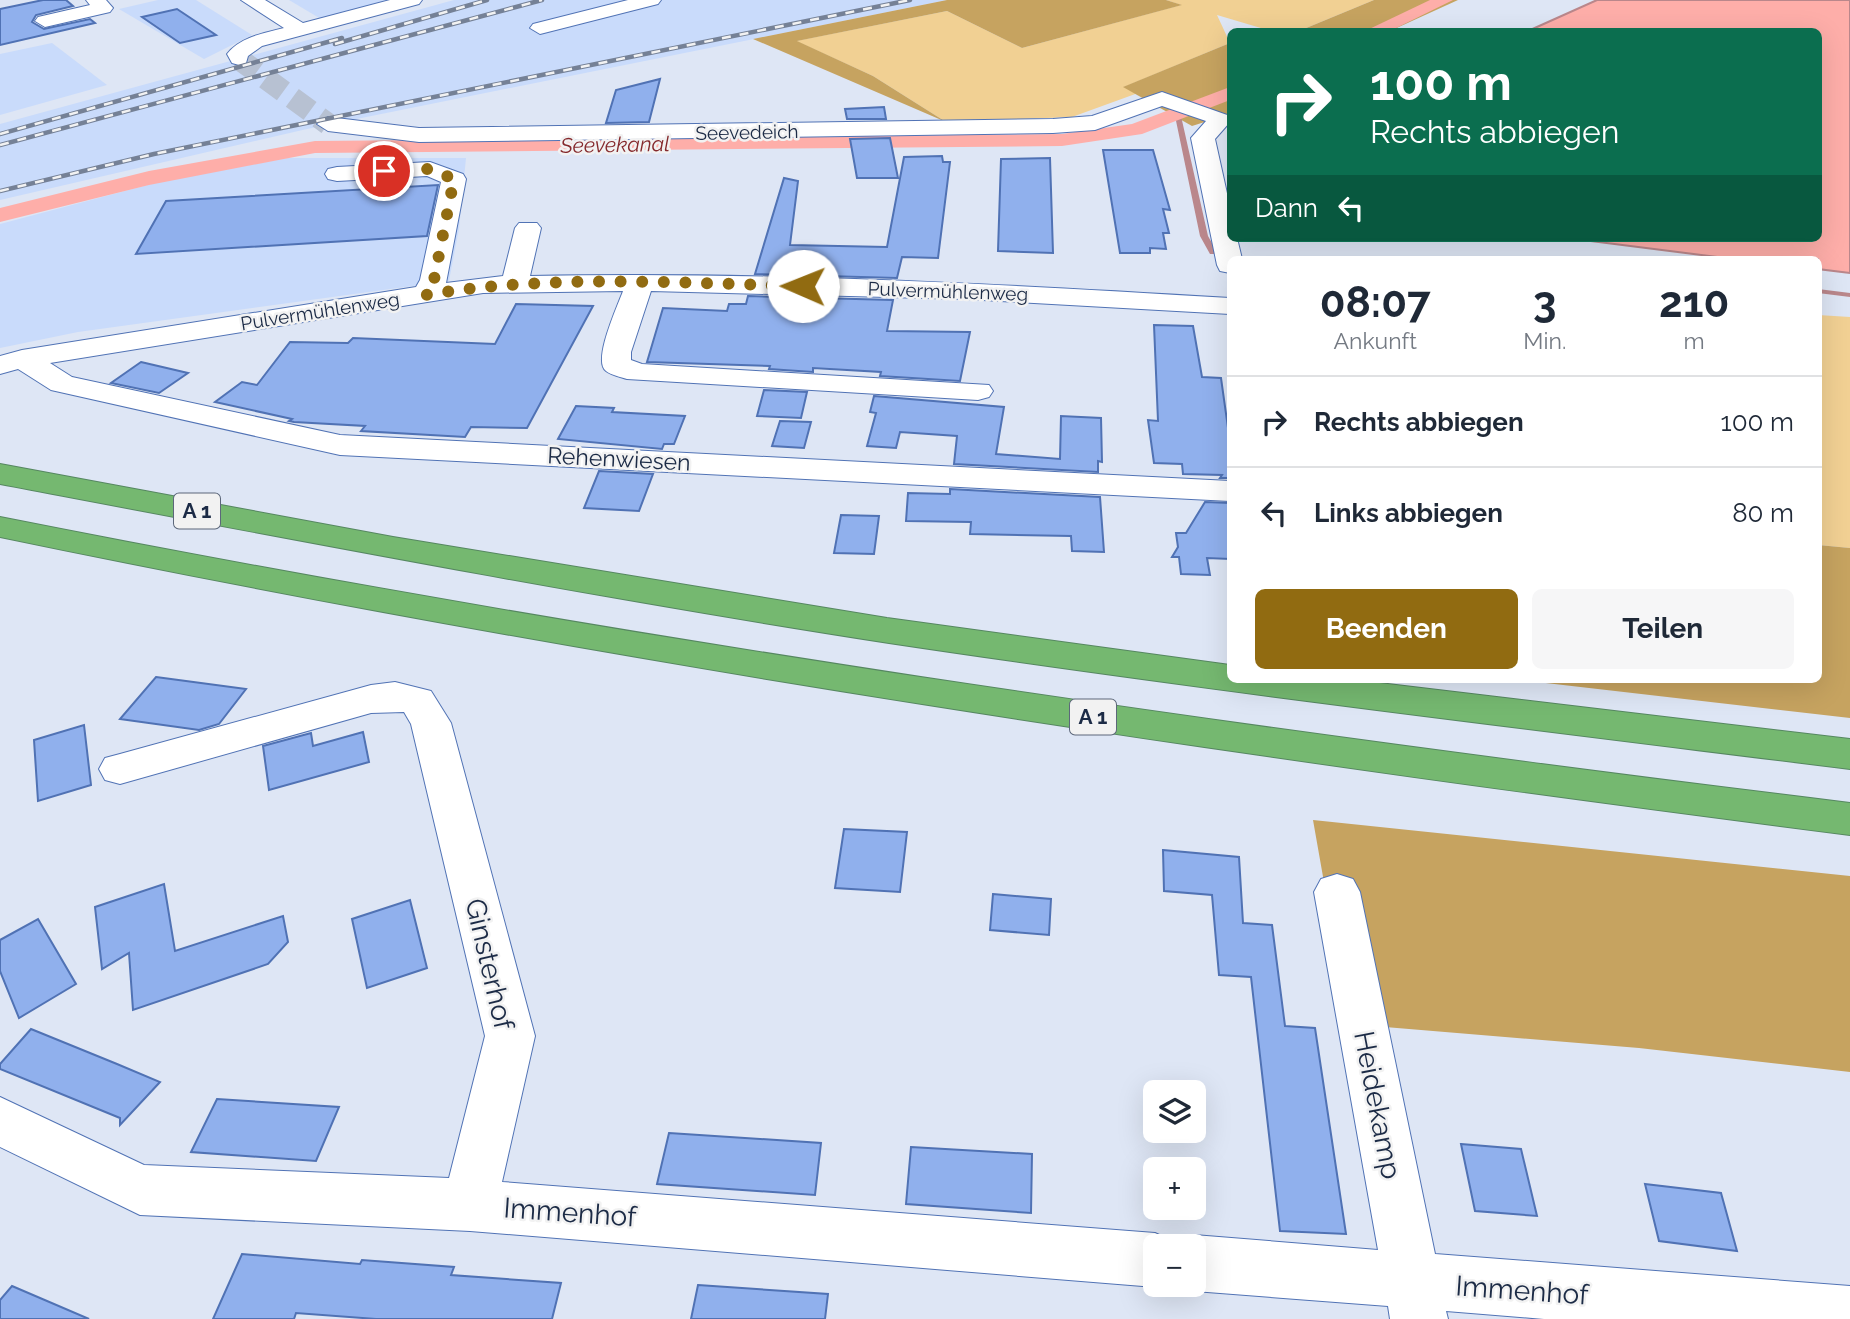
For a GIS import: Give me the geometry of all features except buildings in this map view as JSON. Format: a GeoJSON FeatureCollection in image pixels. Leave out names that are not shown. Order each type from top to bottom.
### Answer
{"type":"FeatureCollection","features":[{"type":"Feature","properties":{"kind":"highway","name":"A 1"},"geometry":{"type":"LineString","coordinates":[[0,474],[407,550],[887,630],[1227,678]]}},
{"type":"Feature","properties":{"kind":"highway","name":"A 1"},"geometry":{"type":"LineString","coordinates":[[0,527],[340,595],[851,682],[1386,759],[1850,819]]}},
{"type":"Feature","properties":{"kind":"highway","name":"A 1"},"geometry":{"type":"LineString","coordinates":[[1266,683],[1850,754]]}},
{"type":"Feature","properties":{"kind":"street"},"geometry":{"type":"LineString","coordinates":[[45,21],[103,8],[96,0]]}},
{"type":"Feature","properties":{"kind":"street"},"geometry":{"type":"LineString","coordinates":[[251,0],[299,29]]}},
{"type":"Feature","properties":{"kind":"street"},"geometry":{"type":"LineString","coordinates":[[239,59],[237,54],[255,43],[412,0]]}},
{"type":"Feature","properties":{"kind":"street"},"geometry":{"type":"LineString","coordinates":[[540,28],[651,0]]}},
{"type":"Feature","properties":{"kind":"street","name":"Seevedeich"},"geometry":{"type":"LineString","coordinates":[[328,124],[419,135],[1053,127],[1095,122],[1170,102],[1221,120],[1203,138],[1228,256]]}},
{"type":"Feature","properties":{"kind":"street"},"geometry":{"type":"LineString","coordinates":[[337,174],[430,169],[454,179],[434,280],[425,295]]}},
{"type":"Feature","properties":{"kind":"street"},"geometry":{"type":"LineString","coordinates":[[514,285],[528,228]]}},
{"type":"Feature","properties":{"kind":"street"},"geometry":{"type":"LineString","coordinates":[[965,291],[973,264]]}},
{"type":"Feature","properties":{"kind":"street"},"geometry":{"type":"LineString","coordinates":[[640,282],[616,352],[616,365],[638,373],[978,391]]}},
{"type":"Feature","properties":{"kind":"street","name":"Pulvermühlenweg"},"geometry":{"type":"LineString","coordinates":[[11,362],[483,285],[640,282],[965,291],[1227,306]]}},
{"type":"Feature","properties":{"kind":"street","name":"Rehenwiesen"},"geometry":{"type":"LineString","coordinates":[[11,362],[62,384],[340,445],[1227,491]]}},
{"type":"Feature","properties":{"kind":"street","name":"Ginsterhof"},"geometry":{"type":"LineString","coordinates":[[120,769],[371,699],[395,696],[416,701],[430,723],[510,1036],[470,1205]]}},
{"type":"Feature","properties":{"kind":"street","name":"Heidekamp"},"geometry":{"type":"LineString","coordinates":[[1337,892],[1415,1300]]}},
{"type":"Feature","properties":{"kind":"street","name":"Immenhof"},"geometry":{"type":"LineString","coordinates":[[0,1121],[140,1190],[470,1205],[1143,1259]]}},
{"type":"Feature","properties":{"kind":"street","name":"Immenhof"},"geometry":{"type":"LineString","coordinates":[[1206,1265],[1415,1300],[1850,1315]]}},
{"type":"Feature","properties":{"kind":"shaded area"},"geometry":{"type":"Polygon","coordinates":[[[158,0],[196,0],[252,35],[204,59],[119,9],[158,0]]]}},
{"type":"Feature","properties":{"kind":"shaded area"},"geometry":{"type":"Polygon","coordinates":[[[289,0],[407,0],[326,22],[289,0]]]}},
{"type":"Feature","properties":{"kind":"shaded area"},"geometry":{"type":"Polygon","coordinates":[[[454,0],[947,0],[307,129],[0,200],[0,124],[454,0]]]}},
{"type":"Feature","properties":{"kind":"shaded area"},"geometry":{"type":"Polygon","coordinates":[[[947,0],[1166,0],[1182,5],[1022,48],[947,11],[797,41],[873,76],[946,122],[753,39],[947,0]]]}},
{"type":"Feature","properties":{"kind":"shaded area"},"geometry":{"type":"Polygon","coordinates":[[[1166,0],[1374,0],[1306,28],[1261,28],[1217,15],[1227,37],[1227,44],[1124,87],[1138,93],[1072,117],[946,122],[873,76],[796,41],[947,11],[1022,48],[1181,5],[1166,0]]]}},
{"type":"Feature","properties":{"kind":"shaded area"},"geometry":{"type":"Polygon","coordinates":[[[1374,0],[1458,0],[1397,28],[1306,28],[1374,0]]]}},
{"type":"Feature","properties":{"kind":"shaded area"},"geometry":{"type":"Polygon","coordinates":[[[1597,0],[1850,0],[1850,273],[1822,270],[1822,256],[1709,256],[1599,242],[1822,242],[1822,28],[1535,28],[1597,0]]]}},
{"type":"Feature","properties":{"kind":"shaded area"},"geometry":{"type":"Polygon","coordinates":[[[52,43],[107,85],[0,115],[0,54],[52,43]]]}},
{"type":"Feature","properties":{"kind":"shaded area"},"geometry":{"type":"Polygon","coordinates":[[[1227,44],[1227,115],[1192,126],[1123,87],[1227,44]]]}},
{"type":"Feature","properties":{"kind":"shaded area"},"geometry":{"type":"Polygon","coordinates":[[[287,158],[466,158],[459,229],[449,281],[78,332],[0,348],[0,224],[159,182],[287,158]]]}},
{"type":"Feature","properties":{"kind":"shaded area"},"geometry":{"type":"Polygon","coordinates":[[[1822,315],[1850,317],[1850,548],[1822,545],[1822,315]]]}},
{"type":"Feature","properties":{"kind":"shaded area"},"geometry":{"type":"Polygon","coordinates":[[[1822,545],[1850,548],[1850,718],[1546,683],[1822,683],[1822,545]]]}},
{"type":"Feature","properties":{"kind":"shaded area"},"geometry":{"type":"Polygon","coordinates":[[[1313,820],[1850,876],[1850,1072],[1639,1048],[1349,1024],[1313,820]]]}},
{"type":"Feature","properties":{"kind":"waterway","name":"Seevekanal"},"geometry":{"type":"LineString","coordinates":[[1381,28],[1444,0]]}},
{"type":"Feature","properties":{"kind":"waterway","name":"Seevekanal"},"geometry":{"type":"LineString","coordinates":[[0,215],[149,178],[315,147],[1062,140],[1135,130],[1178,116],[1227,94]]}},
{"type":"Feature","properties":{"kind":"waterway"},"geometry":{"type":"LineString","coordinates":[[1178,116],[1204,236],[1213,252]]}},
{"type":"Feature","properties":{"kind":"waterway"},"geometry":{"type":"LineString","coordinates":[[1822,292],[1850,295]]}},
{"type":"Feature","properties":{"kind":"tunnel"},"geometry":{"type":"LineString","coordinates":[[239,59],[328,124]]}},
{"type":"Feature","properties":{"kind":"railway"},"geometry":{"type":"LineString","coordinates":[[335,44],[487,0]]}},
{"type":"Feature","properties":{"kind":"railway"},"geometry":{"type":"LineString","coordinates":[[0,145],[542,0]]}},
{"type":"Feature","properties":{"kind":"railway"},"geometry":{"type":"LineString","coordinates":[[0,191],[154,154],[910,0]]}},
{"type":"Feature","properties":{"kind":"railway"},"geometry":{"type":"LineString","coordinates":[[0,134],[342,38]]}},
{"type":"Feature","properties":{"kind":"route"},"geometry":{"type":"LineString","coordinates":[[384,171],[430,169],[443,172],[454,179],[434,280],[425,295],[483,285],[640,282],[803,286]]}}]}
